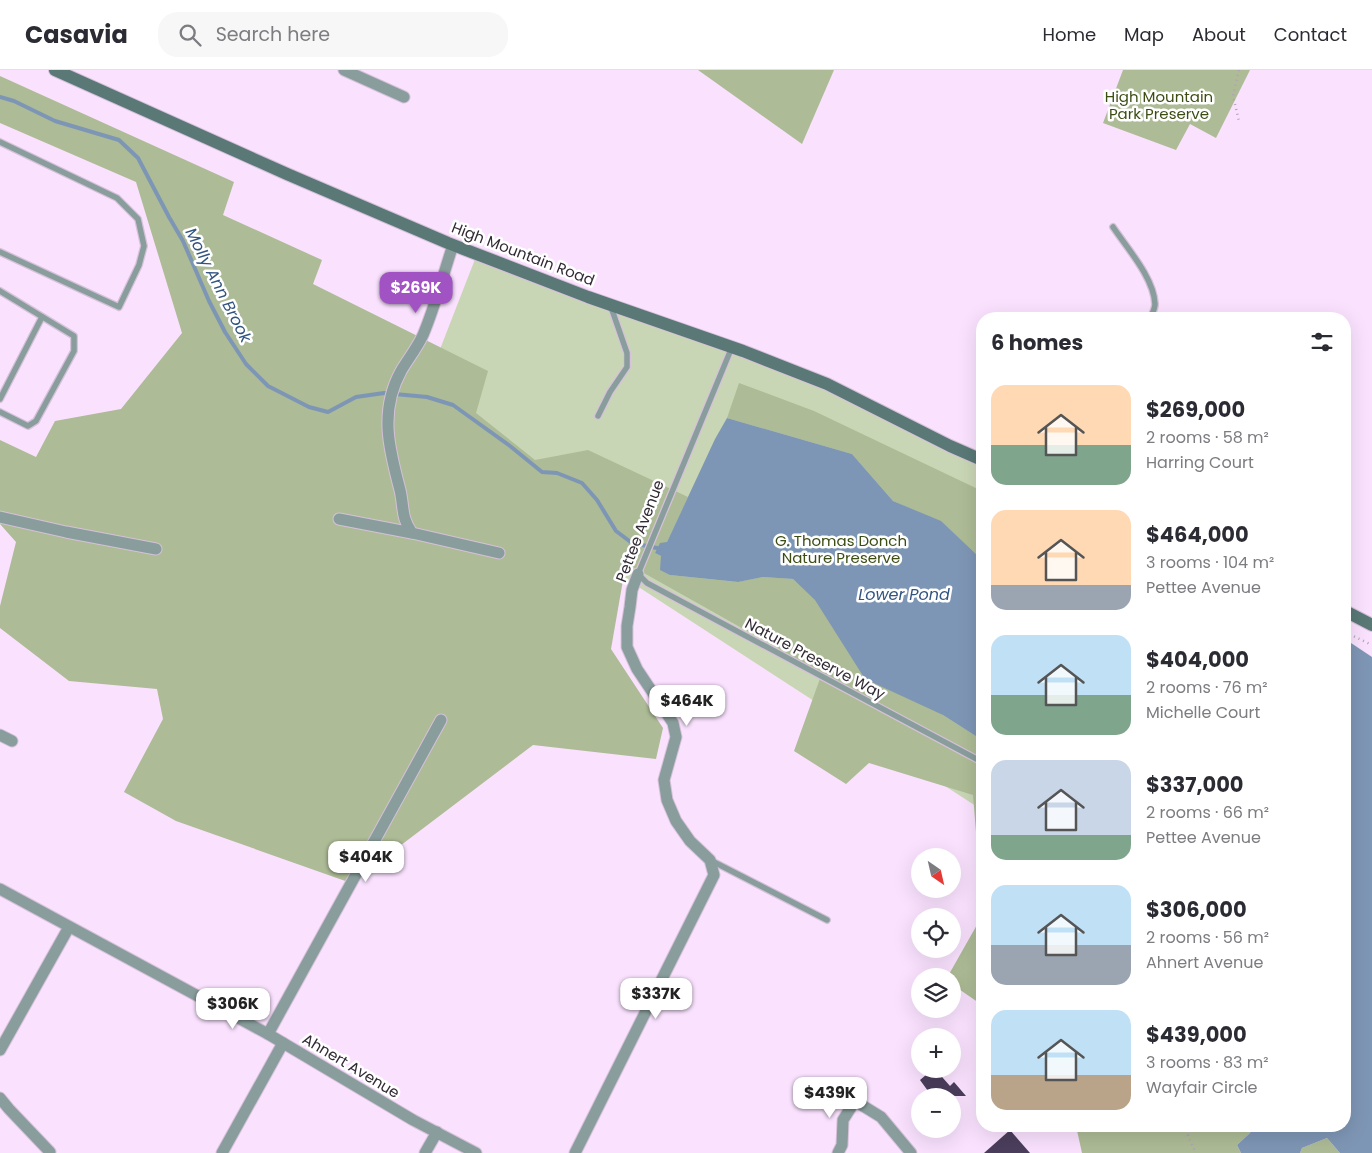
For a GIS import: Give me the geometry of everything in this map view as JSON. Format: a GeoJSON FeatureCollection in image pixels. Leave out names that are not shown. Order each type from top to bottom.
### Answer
{"type":"FeatureCollection","features":[{"type":"Feature","properties":{"kind":"main road","name":"High Mountain Road"},"geometry":{"type":"LineString","coordinates":[[55,70],[286,174],[453,245],[610,304],[732,347],[827,384],[976,457]]}},
{"type":"Feature","properties":{"kind":"main road"},"geometry":{"type":"LineString","coordinates":[[1351,614],[1372,625]]}},
{"type":"Feature","properties":{"kind":"street"},"geometry":{"type":"LineString","coordinates":[[344,70],[404,97]]}},
{"type":"Feature","properties":{"kind":"street"},"geometry":{"type":"LineString","coordinates":[[412,533],[405,523],[402,500],[389,446],[386,420],[392,393],[400,373],[422,337],[453,245]]}},
{"type":"Feature","properties":{"kind":"street"},"geometry":{"type":"LineString","coordinates":[[0,517],[156,549]]}},
{"type":"Feature","properties":{"kind":"street"},"geometry":{"type":"LineString","coordinates":[[339,518],[499,552]]}},
{"type":"Feature","properties":{"kind":"street","name":"Pettee Avenue"},"geometry":{"type":"LineString","coordinates":[[638,574],[631,598],[627,626],[627,647],[637,669],[673,723],[676,737],[664,780],[667,800],[680,828],[710,860]]}},
{"type":"Feature","properties":{"kind":"street"},"geometry":{"type":"LineString","coordinates":[[268,1034],[440,720]]}},
{"type":"Feature","properties":{"kind":"street"},"geometry":{"type":"LineString","coordinates":[[0,735],[12,741]]}},
{"type":"Feature","properties":{"kind":"street"},"geometry":{"type":"LineString","coordinates":[[575,1153],[714,875],[710,860]]}},
{"type":"Feature","properties":{"kind":"street","name":"Ahnert Avenue"},"geometry":{"type":"LineString","coordinates":[[0,889],[268,1034],[413,1120],[476,1153]]}},
{"type":"Feature","properties":{"kind":"street"},"geometry":{"type":"LineString","coordinates":[[0,1050],[69,927]]}},
{"type":"Feature","properties":{"kind":"street"},"geometry":{"type":"LineString","coordinates":[[222,1153],[283,1043]]}},
{"type":"Feature","properties":{"kind":"street"},"geometry":{"type":"LineString","coordinates":[[0,1098],[50,1152]]}},
{"type":"Feature","properties":{"kind":"street"},"geometry":{"type":"LineString","coordinates":[[838,1153],[842,1145],[843,1120],[855,1101],[882,1117],[911,1153]]}},
{"type":"Feature","properties":{"kind":"street"},"geometry":{"type":"LineString","coordinates":[[425,1153],[437,1132]]}},
{"type":"Feature","properties":{"kind":"lane"},"geometry":{"type":"LineString","coordinates":[[0,142],[117,198],[138,219],[144,246],[139,265],[119,307],[2,254]]}},
{"type":"Feature","properties":{"kind":"lane"},"geometry":{"type":"LineString","coordinates":[[1113,227],[1142,269],[1153,292],[1155,306],[1153,312]]}},
{"type":"Feature","properties":{"kind":"lane"},"geometry":{"type":"LineString","coordinates":[[0,291],[74,336],[74,351],[36,421],[28,426],[0,412]]}},
{"type":"Feature","properties":{"kind":"lane"},"geometry":{"type":"LineString","coordinates":[[598,416],[610,392],[627,367],[627,353],[610,304]]}},
{"type":"Feature","properties":{"kind":"lane"},"geometry":{"type":"LineString","coordinates":[[0,399],[42,317]]}},
{"type":"Feature","properties":{"kind":"lane","name":"Pettee Avenue"},"geometry":{"type":"LineString","coordinates":[[638,574],[732,347]]}},
{"type":"Feature","properties":{"kind":"lane","name":"Nature Preserve Way"},"geometry":{"type":"LineString","coordinates":[[638,574],[647,583],[976,759]]}},
{"type":"Feature","properties":{"kind":"lane"},"geometry":{"type":"LineString","coordinates":[[710,860],[827,920]]}},
{"type":"Feature","properties":{"kind":"path"},"geometry":{"type":"LineString","coordinates":[[1239,70],[1233,96],[1240,121]]}},
{"type":"Feature","properties":{"kind":"path"},"geometry":{"type":"LineString","coordinates":[[1351,635],[1372,645]]}},
{"type":"Feature","properties":{"kind":"path"},"geometry":{"type":"LineString","coordinates":[[1186,1132],[1196,1153]]}},
{"type":"Feature","properties":{"kind":"path"},"geometry":{"type":"LineString","coordinates":[[1188,1135],[1191,1132]]}},
{"type":"Feature","properties":{"kind":"green space"},"geometry":{"type":"Polygon","coordinates":[[[698,70],[834,70],[802,144],[698,70]]]}},
{"type":"Feature","properties":{"kind":"green space","name":"High Mountain Park Preserve"},"geometry":{"type":"Polygon","coordinates":[[[1123,70],[1250,70],[1216,138],[1190,124],[1176,150],[1103,123],[1123,70]]]}},
{"type":"Feature","properties":{"kind":"green space"},"geometry":{"type":"Polygon","coordinates":[[[0,76],[234,182],[223,215],[322,260],[313,284],[488,371],[476,413],[535,460],[588,450],[688,497],[667,542],[655,553],[661,556],[670,575],[737,582],[763,577],[793,579],[943,715],[976,736],[976,832],[973,795],[869,763],[846,784],[794,751],[822,673],[626,563],[611,649],[663,728],[656,759],[533,745],[351,883],[176,821],[124,792],[163,719],[157,689],[69,681],[0,628],[0,606],[16,542],[0,524],[0,440],[36,457],[55,421],[121,409],[182,333],[136,182],[0,123],[0,76]]]}},
{"type":"Feature","properties":{"kind":"green space","name":"G. Thomas Donch Nature Preserve"},"geometry":{"type":"Polygon","coordinates":[[[477,254],[743,351],[976,457],[976,806],[580,549],[402,447],[477,254]]]}},
{"type":"Feature","properties":{"kind":"green space"},"geometry":{"type":"Polygon","coordinates":[[[739,383],[814,411],[976,488],[976,554],[941,522],[893,501],[852,454],[727,418],[739,383]]]}},
{"type":"Feature","properties":{"kind":"green space"},"geometry":{"type":"Polygon","coordinates":[[[976,927],[976,1001],[961,991],[961,968],[953,968],[958,958],[961,958],[961,953],[976,927]]]}},
{"type":"Feature","properties":{"kind":"green space"},"geometry":{"type":"Polygon","coordinates":[[[1077,1132],[1250,1132],[1237,1145],[1241,1153],[1082,1153],[1077,1132]]]}},
{"type":"Feature","properties":{"kind":"green space"},"geometry":{"type":"Polygon","coordinates":[[[1327,1138],[1340,1153],[1300,1153],[1302,1148],[1327,1138]]]}},
{"type":"Feature","properties":{"kind":"water","name":"Lower Pond"},"geometry":{"type":"Polygon","coordinates":[[[727,418],[852,454],[893,501],[941,521],[976,554],[976,736],[943,715],[865,679],[815,600],[793,579],[763,577],[738,582],[670,575],[660,570],[661,556],[655,553],[660,543],[667,542],[715,439],[727,418]]]}},
{"type":"Feature","properties":{"kind":"water"},"geometry":{"type":"Polygon","coordinates":[[[1351,643],[1372,657],[1372,1153],[1340,1153],[1327,1138],[1302,1148],[1300,1153],[1241,1153],[1237,1145],[1250,1133],[1351,1132],[1351,643]]]}},
{"type":"Feature","properties":{"kind":"building"},"geometry":{"type":"Polygon","coordinates":[[[922,1078],[943,1078],[950,1086],[954,1082],[959,1088],[926,1088],[920,1080],[922,1078]]]}},
{"type":"Feature","properties":{"kind":"building"},"geometry":{"type":"Polygon","coordinates":[[[1008,1132],[1012,1132],[1030,1153],[984,1153],[1008,1132]]]}},
{"type":"Feature","properties":{"kind":"waterway","name":"Molly Ann Brook"},"geometry":{"type":"LineString","coordinates":[[0,97],[14,101],[55,121],[119,140],[138,158],[183,241],[209,301],[225,332],[246,364],[268,386],[309,407],[328,412],[356,397],[384,393],[427,397],[453,405],[510,446],[542,472],[557,473],[582,483],[597,500],[616,531],[632,543],[662,549]]}}]}
